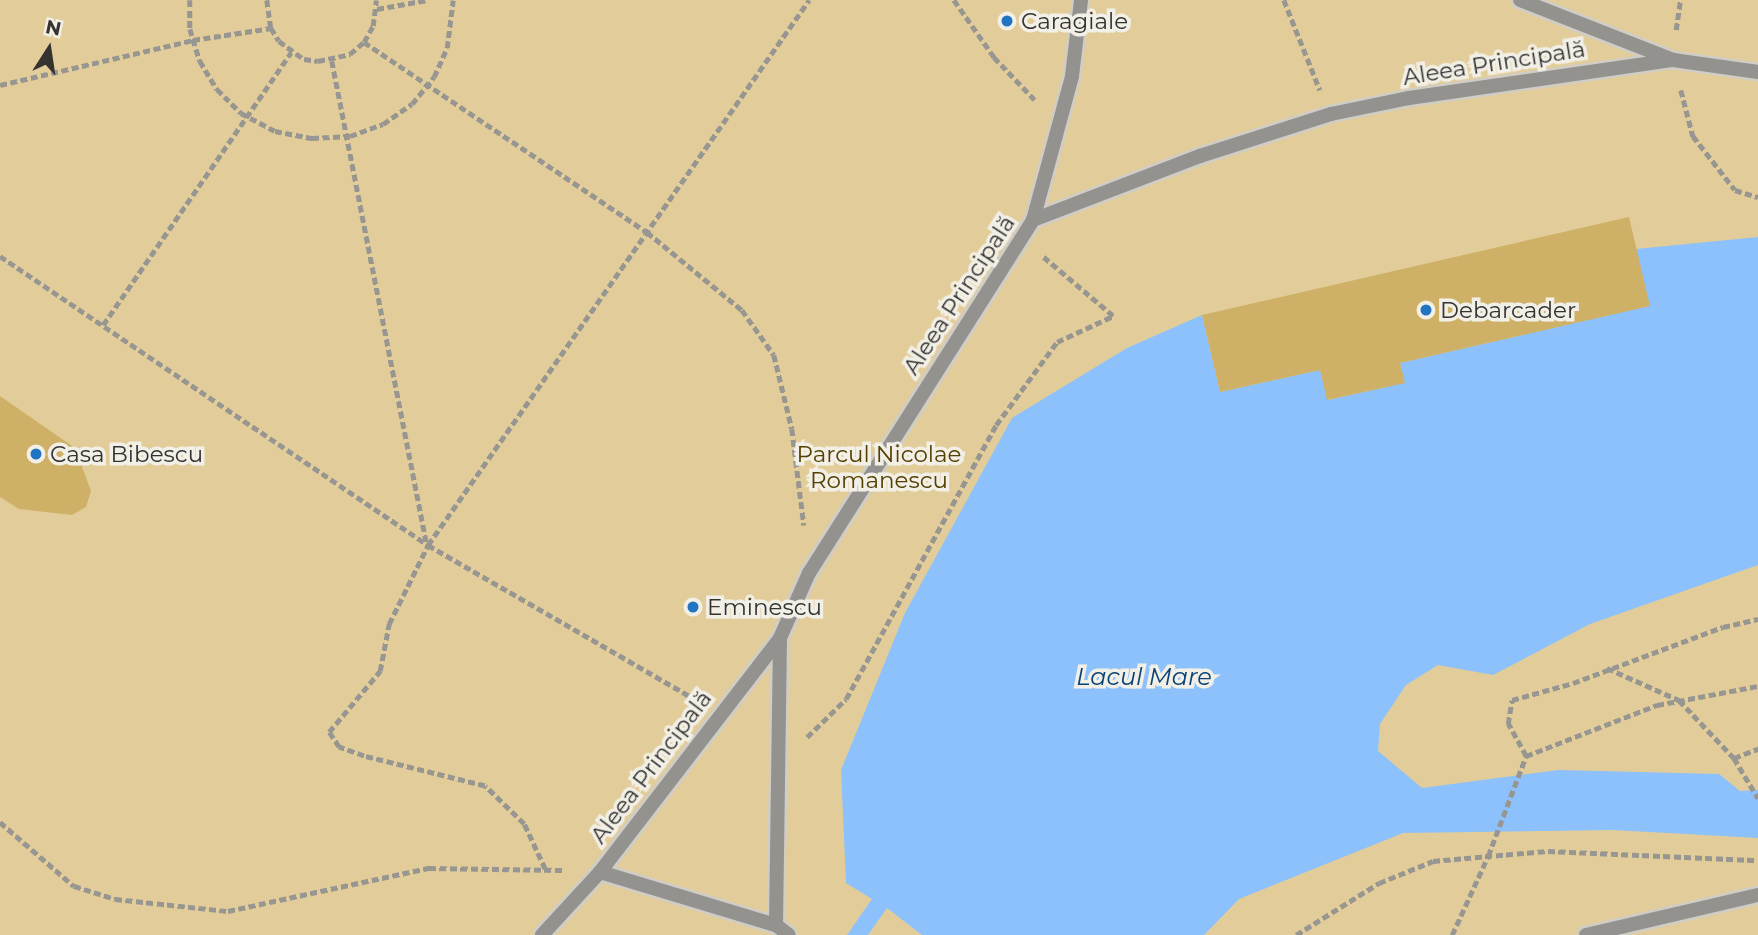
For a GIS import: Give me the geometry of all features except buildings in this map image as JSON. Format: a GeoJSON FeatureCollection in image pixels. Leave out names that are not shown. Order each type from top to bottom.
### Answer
{"type":"FeatureCollection","features":[{"type":"Feature","properties":{"kind":"street"},"geometry":{"type":"LineString","coordinates":[[1033,220],[1072,76],[1081,0]]}},
{"type":"Feature","properties":{"kind":"street","name":"Aleea Principală"},"geometry":{"type":"LineString","coordinates":[[1520,0],[1673,60],[1758,72]]}},
{"type":"Feature","properties":{"kind":"street","name":"Aleea Principală"},"geometry":{"type":"LineString","coordinates":[[542,935],[600,872],[779,638],[810,573],[1033,220],[1199,156],[1331,114],[1409,98],[1673,60]]}},
{"type":"Feature","properties":{"kind":"street"},"geometry":{"type":"LineString","coordinates":[[776,925],[781,762],[779,638]]}},
{"type":"Feature","properties":{"kind":"street"},"geometry":{"type":"LineString","coordinates":[[600,872],[776,925],[789,935]]}},
{"type":"Feature","properties":{"kind":"street"},"geometry":{"type":"LineString","coordinates":[[1587,935],[1758,895]]}},
{"type":"Feature","properties":{"kind":"path"},"geometry":{"type":"LineString","coordinates":[[190,0],[194,40],[218,89],[247,115],[275,131],[312,138],[347,136],[383,124],[412,104],[427,85],[447,48],[453,0]]}},
{"type":"Feature","properties":{"kind":"path"},"geometry":{"type":"LineString","coordinates":[[267,0],[271,28],[290,52],[304,59],[332,61],[364,42],[377,9],[376,0]]}},
{"type":"Feature","properties":{"kind":"path"},"geometry":{"type":"LineString","coordinates":[[377,9],[427,0]]}},
{"type":"Feature","properties":{"kind":"path"},"geometry":{"type":"LineString","coordinates":[[545,869],[524,824],[485,786],[365,756],[340,747],[329,732],[380,671],[388,624],[428,545],[809,0]]}},
{"type":"Feature","properties":{"kind":"path"},"geometry":{"type":"LineString","coordinates":[[954,0],[995,57],[1060,126]]}},
{"type":"Feature","properties":{"kind":"path"},"geometry":{"type":"LineString","coordinates":[[1284,0],[1331,114]]}},
{"type":"Feature","properties":{"kind":"path"},"geometry":{"type":"LineString","coordinates":[[0,85],[194,40],[271,28]]}},
{"type":"Feature","properties":{"kind":"path"},"geometry":{"type":"LineString","coordinates":[[364,42],[647,232],[742,310],[774,355],[792,429],[810,573]]}},
{"type":"Feature","properties":{"kind":"path"},"geometry":{"type":"LineString","coordinates":[[103,325],[290,52]]}},
{"type":"Feature","properties":{"kind":"path"},"geometry":{"type":"LineString","coordinates":[[1673,60],[1693,136],[1735,190],[1758,197]]}},
{"type":"Feature","properties":{"kind":"path"},"geometry":{"type":"LineString","coordinates":[[332,61],[428,545]]}},
{"type":"Feature","properties":{"kind":"path"},"geometry":{"type":"LineString","coordinates":[[781,762],[846,699],[996,425],[1057,342],[1113,316],[1021,238]]}},
{"type":"Feature","properties":{"kind":"path"},"geometry":{"type":"LineString","coordinates":[[0,256],[428,545],[720,713]]}},
{"type":"Feature","properties":{"kind":"path"},"geometry":{"type":"LineString","coordinates":[[1526,756],[1508,724],[1513,700],[1573,683],[1607,668],[1723,627],[1758,619]]}},
{"type":"Feature","properties":{"kind":"path"},"geometry":{"type":"LineString","coordinates":[[1607,668],[1679,700],[1734,758],[1758,798]]}},
{"type":"Feature","properties":{"kind":"path"},"geometry":{"type":"LineString","coordinates":[[1452,935],[1488,856],[1526,756],[1679,700],[1758,686]]}},
{"type":"Feature","properties":{"kind":"path"},"geometry":{"type":"LineString","coordinates":[[1734,758],[1758,749]]}},
{"type":"Feature","properties":{"kind":"path"},"geometry":{"type":"LineString","coordinates":[[0,822],[74,886],[114,899],[228,911],[429,868],[600,872]]}},
{"type":"Feature","properties":{"kind":"path"},"geometry":{"type":"LineString","coordinates":[[1296,935],[1380,883],[1433,861],[1488,856],[1634,852],[1758,860]]}},
{"type":"Feature","properties":{"kind":"green space","name":"Parcul Nicolae Romanescu"},"geometry":{"type":"Polygon","coordinates":[[[0,0],[1758,0],[1758,935],[0,935],[0,0]]]}},
{"type":"Feature","properties":{"kind":"water","name":"Lacul Mare"},"geometry":{"type":"Polygon","coordinates":[[[1758,237],[1758,565],[1590,624],[1493,675],[1438,665],[1406,685],[1380,724],[1378,751],[1422,788],[1558,770],[1719,774],[1740,791],[1758,790],[1758,838],[1613,830],[1403,833],[1239,899],[1204,935],[922,935],[887,908],[868,935],[847,935],[872,899],[846,883],[841,770],[905,613],[1012,418],[1127,348],[1202,315],[1220,392],[1320,370],[1328,400],[1404,383],[1400,363],[1649,306],[1636,249],[1758,237]]]}},
{"type":"Feature","properties":{"kind":"place","name":"Caragiale"},"geometry":{"type":"Point","coordinates":[1007,21]}},
{"type":"Feature","properties":{"kind":"place","name":"Debarcader"},"geometry":{"type":"Point","coordinates":[1426,310]}},
{"type":"Feature","properties":{"kind":"place","name":"Casa Bibescu"},"geometry":{"type":"Point","coordinates":[36,454]}},
{"type":"Feature","properties":{"kind":"place","name":"Eminescu"},"geometry":{"type":"Point","coordinates":[693,607]}}]}
